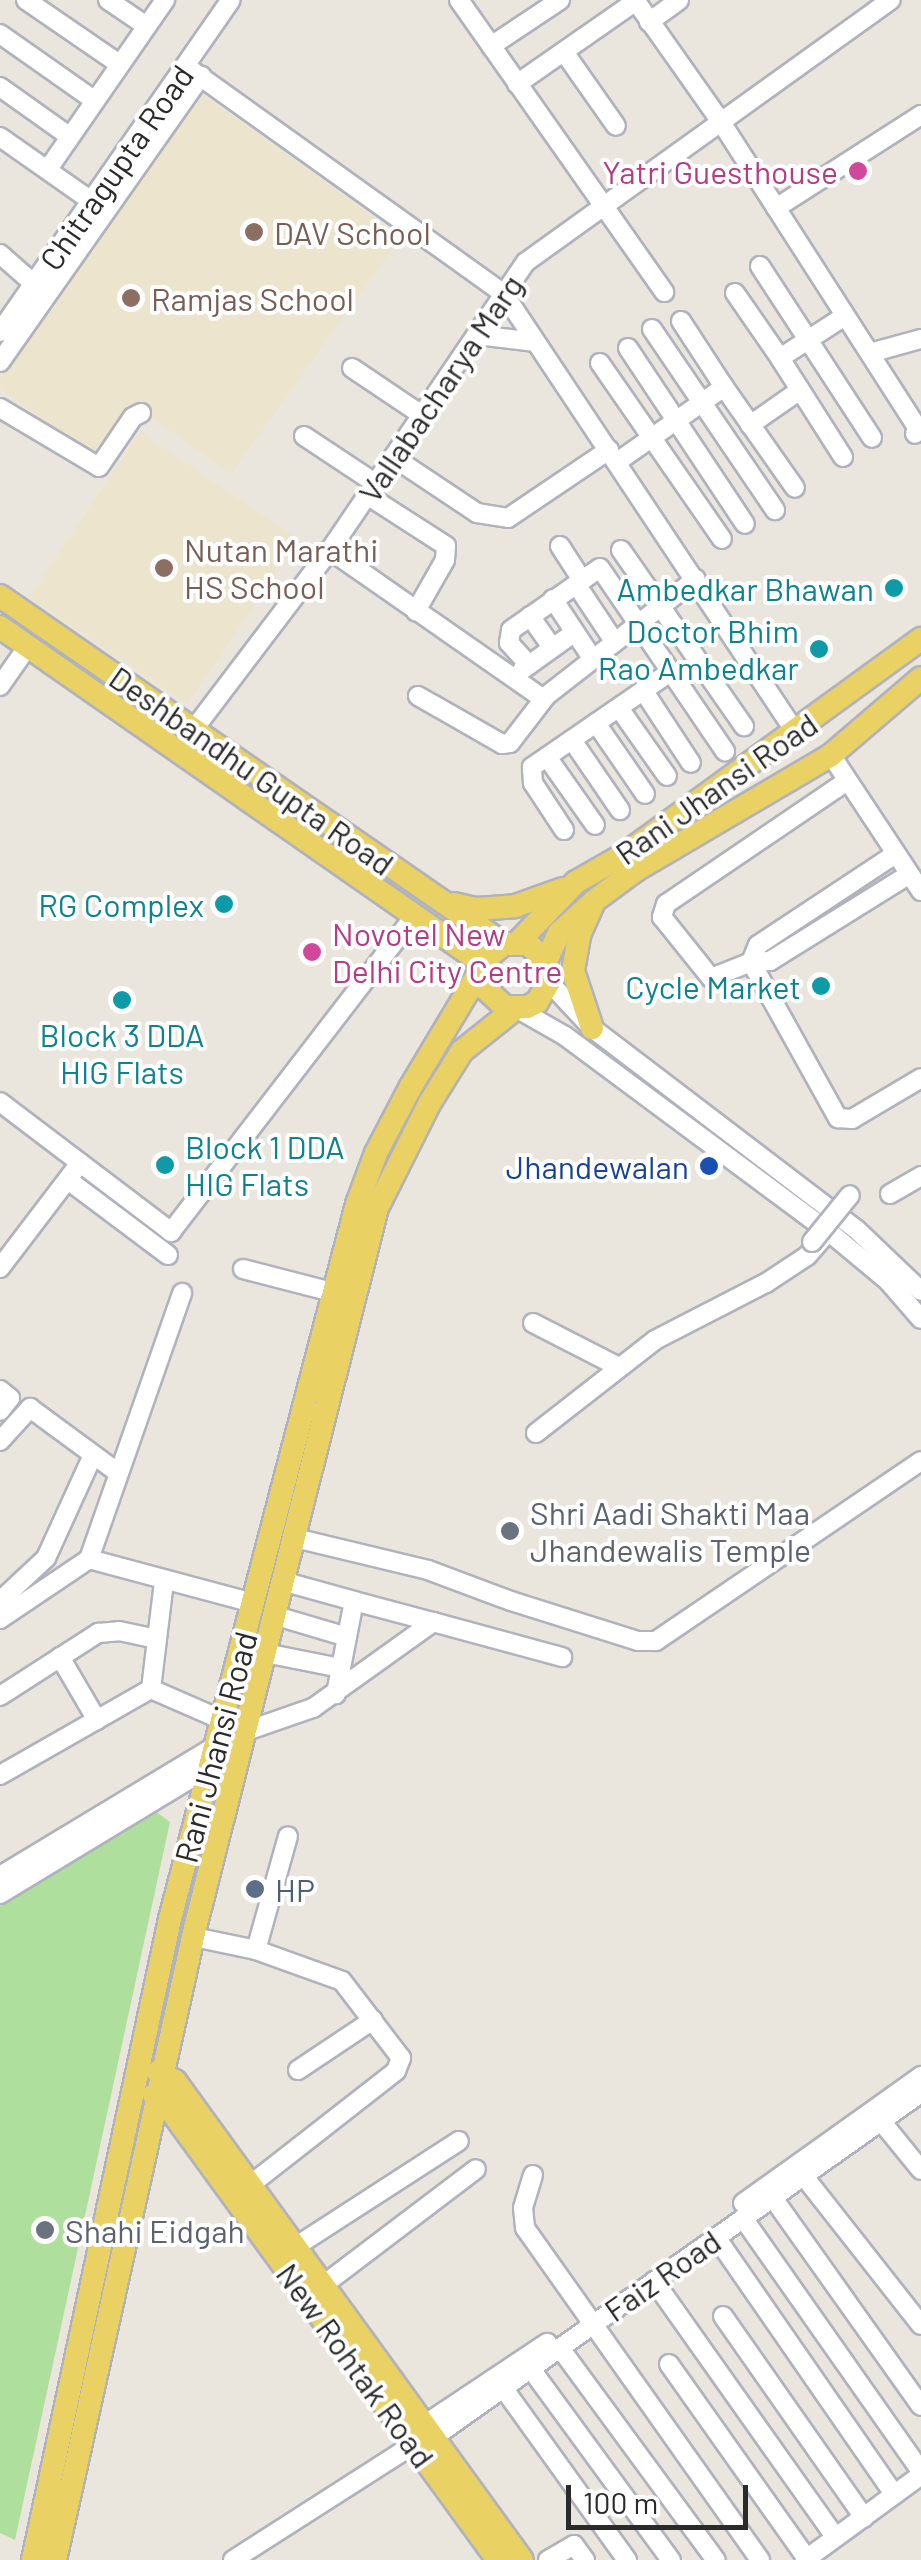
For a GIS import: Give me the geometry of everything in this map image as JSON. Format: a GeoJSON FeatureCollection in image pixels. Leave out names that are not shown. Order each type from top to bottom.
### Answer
{"type":"FeatureCollection","features":[{"type":"Feature","properties":{"kind":"main road","name":"Deshbandhu Gupta Road"},"geometry":{"type":"LineString","coordinates":[[0,596],[441,901],[511,943]]}},
{"type":"Feature","properties":{"kind":"main road","name":"Deshbandhu Gupta Road"},"geometry":{"type":"LineString","coordinates":[[0,627],[484,964]]}},
{"type":"Feature","properties":{"kind":"main road","name":"Rani Jhansi Road"},"geometry":{"type":"LineString","coordinates":[[511,943],[576,882],[625,854],[921,640]]}},
{"type":"Feature","properties":{"kind":"main road","name":"Rani Jhansi Road"},"geometry":{"type":"LineString","coordinates":[[547,972],[558,933],[594,901],[636,870],[830,755],[921,678]]}},
{"type":"Feature","properties":{"kind":"main road"},"geometry":{"type":"LineString","coordinates":[[441,901],[476,909],[514,906],[543,900],[576,882]]}},
{"type":"Feature","properties":{"kind":"main road"},"geometry":{"type":"LineString","coordinates":[[592,1028],[573,971],[580,933],[594,901]]}},
{"type":"Feature","properties":{"kind":"main road"},"geometry":{"type":"LineString","coordinates":[[511,943],[528,944],[547,972],[537,1002],[516,1008],[500,1005],[490,996],[483,980],[484,964],[511,943]]}},
{"type":"Feature","properties":{"kind":"main road","name":"Rani Jhansi Road"},"geometry":{"type":"LineString","coordinates":[[33,2560],[134,2079],[332,1292],[376,1154],[484,964]]}},
{"type":"Feature","properties":{"kind":"main road","name":"Rani Jhansi Road"},"geometry":{"type":"LineString","coordinates":[[56,2560],[194,1937],[378,1208],[429,1104],[462,1051],[516,1008]]}},
{"type":"Feature","properties":{"kind":"main road"},"geometry":{"type":"LineString","coordinates":[[134,2079],[166,2074]]}},
{"type":"Feature","properties":{"kind":"main road","name":"New Rohtak Road"},"geometry":{"type":"LineString","coordinates":[[166,2074],[208,2126],[322,2286],[417,2440],[498,2560]]}},
{"type":"Feature","properties":{"kind":"main road"},"geometry":{"type":"LineString","coordinates":[[134,2079],[160,2097]]}},
{"type":"Feature","properties":{"kind":"main road","name":"New Rohtak Road"},"geometry":{"type":"LineString","coordinates":[[160,2097],[417,2440],[522,2560]]}},
{"type":"Feature","properties":{"kind":"street"},"geometry":{"type":"LineString","coordinates":[[26,0],[119,64]]}},
{"type":"Feature","properties":{"kind":"street"},"geometry":{"type":"LineString","coordinates":[[108,0],[146,25]]}},
{"type":"Feature","properties":{"kind":"street"},"geometry":{"type":"LineString","coordinates":[[48,169],[165,0]]}},
{"type":"Feature","properties":{"kind":"street","name":"Chitragupta Road"},"geometry":{"type":"LineString","coordinates":[[0,362],[194,71],[231,0]]}},
{"type":"Feature","properties":{"kind":"street"},"geometry":{"type":"LineString","coordinates":[[459,0],[664,292]]}},
{"type":"Feature","properties":{"kind":"street"},"geometry":{"type":"LineString","coordinates":[[491,46],[560,0]]}},
{"type":"Feature","properties":{"kind":"street"},"geometry":{"type":"LineString","coordinates":[[649,22],[678,0]]}},
{"type":"Feature","properties":{"kind":"street","name":"Vallabacharya Marg"},"geometry":{"type":"LineString","coordinates":[[194,729],[330,550],[526,262],[891,0]]}},
{"type":"Feature","properties":{"kind":"street"},"geometry":{"type":"LineString","coordinates":[[517,84],[635,1],[721,122],[917,428],[915,434]]}},
{"type":"Feature","properties":{"kind":"street"},"geometry":{"type":"LineString","coordinates":[[0,34],[94,100]]}},
{"type":"Feature","properties":{"kind":"street"},"geometry":{"type":"LineString","coordinates":[[564,52],[616,126]]}},
{"type":"Feature","properties":{"kind":"street"},"geometry":{"type":"LineString","coordinates":[[194,71],[504,294],[796,732]]}},
{"type":"Feature","properties":{"kind":"street","name":"Chitragupta Road"},"geometry":{"type":"LineString","coordinates":[[0,332],[90,200],[194,71]]}},
{"type":"Feature","properties":{"kind":"street"},"geometry":{"type":"LineString","coordinates":[[0,87],[69,136]]}},
{"type":"Feature","properties":{"kind":"street"},"geometry":{"type":"LineString","coordinates":[[776,208],[921,115]]}},
{"type":"Feature","properties":{"kind":"street"},"geometry":{"type":"LineString","coordinates":[[0,137],[90,200]]}},
{"type":"Feature","properties":{"kind":"street"},"geometry":{"type":"LineString","coordinates":[[0,254],[34,284]]}},
{"type":"Feature","properties":{"kind":"street"},"geometry":{"type":"LineString","coordinates":[[760,266],[872,438]]}},
{"type":"Feature","properties":{"kind":"street"},"geometry":{"type":"LineString","coordinates":[[735,292],[844,457]]}},
{"type":"Feature","properties":{"kind":"street"},"geometry":{"type":"LineString","coordinates":[[780,358],[846,316]]}},
{"type":"Feature","properties":{"kind":"street"},"geometry":{"type":"LineString","coordinates":[[681,321],[795,488]]}},
{"type":"Feature","properties":{"kind":"street"},"geometry":{"type":"LineString","coordinates":[[652,329],[774,510]]}},
{"type":"Feature","properties":{"kind":"street"},"geometry":{"type":"LineString","coordinates":[[477,335],[536,342]]}},
{"type":"Feature","properties":{"kind":"street"},"geometry":{"type":"LineString","coordinates":[[870,353],[921,339]]}},
{"type":"Feature","properties":{"kind":"street"},"geometry":{"type":"LineString","coordinates":[[628,348],[745,524]]}},
{"type":"Feature","properties":{"kind":"street"},"geometry":{"type":"LineString","coordinates":[[600,363],[722,539]]}},
{"type":"Feature","properties":{"kind":"street"},"geometry":{"type":"LineString","coordinates":[[352,368],[422,415]]}},
{"type":"Feature","properties":{"kind":"street"},"geometry":{"type":"LineString","coordinates":[[392,458],[476,513],[508,518],[652,437],[724,387]]}},
{"type":"Feature","properties":{"kind":"street"},"geometry":{"type":"LineString","coordinates":[[750,424],[800,390]]}},
{"type":"Feature","properties":{"kind":"street"},"geometry":{"type":"LineString","coordinates":[[0,408],[99,467],[133,417],[142,414]]}},
{"type":"Feature","properties":{"kind":"street"},"geometry":{"type":"LineString","coordinates":[[304,436],[447,549],[416,611]]}},
{"type":"Feature","properties":{"kind":"street"},"geometry":{"type":"LineString","coordinates":[[560,546],[614,641]]}},
{"type":"Feature","properties":{"kind":"street"},"geometry":{"type":"LineString","coordinates":[[330,550],[532,694],[546,696]]}},
{"type":"Feature","properties":{"kind":"street"},"geometry":{"type":"LineString","coordinates":[[621,550],[744,726]]}},
{"type":"Feature","properties":{"kind":"street"},"geometry":{"type":"LineString","coordinates":[[529,665],[509,644],[508,636],[530,616],[600,568],[725,751]]}},
{"type":"Feature","properties":{"kind":"street"},"geometry":{"type":"LineString","coordinates":[[418,696],[502,744],[510,743],[546,696],[696,579]]}},
{"type":"Feature","properties":{"kind":"street"},"geometry":{"type":"LineString","coordinates":[[553,600],[592,658]]}},
{"type":"Feature","properties":{"kind":"street"},"geometry":{"type":"LineString","coordinates":[[530,616],[552,648]]}},
{"type":"Feature","properties":{"kind":"street"},"geometry":{"type":"LineString","coordinates":[[510,678],[575,632]]}},
{"type":"Feature","properties":{"kind":"street"},"geometry":{"type":"LineString","coordinates":[[0,686],[28,646]]}},
{"type":"Feature","properties":{"kind":"street"},"geometry":{"type":"LineString","coordinates":[[564,830],[530,777],[532,767],[670,672]]}},
{"type":"Feature","properties":{"kind":"street"},"geometry":{"type":"LineString","coordinates":[[644,690],[691,763]]}},
{"type":"Feature","properties":{"kind":"street"},"geometry":{"type":"LineString","coordinates":[[619,708],[667,776]]}},
{"type":"Feature","properties":{"kind":"street"},"geometry":{"type":"LineString","coordinates":[[596,724],[645,794]]}},
{"type":"Feature","properties":{"kind":"street"},"geometry":{"type":"LineString","coordinates":[[572,740],[620,810]]}},
{"type":"Feature","properties":{"kind":"street"},"geometry":{"type":"LineString","coordinates":[[830,755],[921,891]]}},
{"type":"Feature","properties":{"kind":"street"},"geometry":{"type":"LineString","coordinates":[[547,757],[595,824]]}},
{"type":"Feature","properties":{"kind":"street"},"geometry":{"type":"LineString","coordinates":[[847,781],[662,910],[662,917],[706,976],[714,978],[750,962],[758,945],[921,855]]}},
{"type":"Feature","properties":{"kind":"street"},"geometry":{"type":"LineString","coordinates":[[0,1102],[171,1232],[415,915]]}},
{"type":"Feature","properties":{"kind":"street"},"geometry":{"type":"LineString","coordinates":[[750,962],[838,1118],[852,1120],[921,1078]]}},
{"type":"Feature","properties":{"kind":"street"},"geometry":{"type":"LineString","coordinates":[[547,972],[592,1028],[921,1291]]}},
{"type":"Feature","properties":{"kind":"street"},"geometry":{"type":"LineString","coordinates":[[516,1008],[565,1036],[813,1207],[828,1231],[888,1281],[921,1319]]}},
{"type":"Feature","properties":{"kind":"street"},"geometry":{"type":"LineString","coordinates":[[0,1268],[80,1163]]}},
{"type":"Feature","properties":{"kind":"street"},"geometry":{"type":"LineString","coordinates":[[890,1194],[921,1176]]}},
{"type":"Feature","properties":{"kind":"street"},"geometry":{"type":"LineString","coordinates":[[68,1180],[168,1256]]}},
{"type":"Feature","properties":{"kind":"street"},"geometry":{"type":"LineString","coordinates":[[812,1242],[850,1194]]}},
{"type":"Feature","properties":{"kind":"street"},"geometry":{"type":"LineString","coordinates":[[536,1433],[656,1340],[807,1256],[828,1231]]}},
{"type":"Feature","properties":{"kind":"street"},"geometry":{"type":"LineString","coordinates":[[243,1269],[332,1292]]}},
{"type":"Feature","properties":{"kind":"street"},"geometry":{"type":"LineString","coordinates":[[0,1619],[90,1559],[182,1293]]}},
{"type":"Feature","properties":{"kind":"street"},"geometry":{"type":"LineString","coordinates":[[533,1323],[619,1367]]}},
{"type":"Feature","properties":{"kind":"street"},"geometry":{"type":"LineString","coordinates":[[0,1390],[10,1398],[0,1410]]}},
{"type":"Feature","properties":{"kind":"street"},"geometry":{"type":"LineString","coordinates":[[0,1442],[30,1408],[117,1472]]}},
{"type":"Feature","properties":{"kind":"street"},"geometry":{"type":"LineString","coordinates":[[0,1601],[46,1558],[93,1454]]}},
{"type":"Feature","properties":{"kind":"street"},"geometry":{"type":"LineString","coordinates":[[295,1538],[428,1570],[638,1641],[656,1641],[921,1461]]}},
{"type":"Feature","properties":{"kind":"street"},"geometry":{"type":"LineString","coordinates":[[90,1559],[252,1603]]}},
{"type":"Feature","properties":{"kind":"street"},"geometry":{"type":"LineString","coordinates":[[151,1690],[164,1581]]}},
{"type":"Feature","properties":{"kind":"street"},"geometry":{"type":"LineString","coordinates":[[282,1582],[562,1657]]}},
{"type":"Feature","properties":{"kind":"street"},"geometry":{"type":"LineString","coordinates":[[336,1694],[354,1600]]}},
{"type":"Feature","properties":{"kind":"street"},"geometry":{"type":"LineString","coordinates":[[274,1616],[348,1636]]}},
{"type":"Feature","properties":{"kind":"street"},"geometry":{"type":"LineString","coordinates":[[0,1894],[242,1739],[336,1694],[433,1622]]}},
{"type":"Feature","properties":{"kind":"street"},"geometry":{"type":"LineString","coordinates":[[0,1696],[98,1633],[118,1630],[156,1638]]}},
{"type":"Feature","properties":{"kind":"street"},"geometry":{"type":"LineString","coordinates":[[265,1653],[341,1668]]}},
{"type":"Feature","properties":{"kind":"street"},"geometry":{"type":"LineString","coordinates":[[60,1658],[96,1720]]}},
{"type":"Feature","properties":{"kind":"street"},"geometry":{"type":"LineString","coordinates":[[151,1690],[222,1720]]}},
{"type":"Feature","properties":{"kind":"street"},"geometry":{"type":"LineString","coordinates":[[0,1775],[151,1690]]}},
{"type":"Feature","properties":{"kind":"street"},"geometry":{"type":"LineString","coordinates":[[0,1876],[213,1757]]}},
{"type":"Feature","properties":{"kind":"street"},"geometry":{"type":"LineString","coordinates":[[256,1950],[288,1836]]}},
{"type":"Feature","properties":{"kind":"street"},"geometry":{"type":"LineString","coordinates":[[194,1937],[256,1950],[342,1982],[401,2058],[396,2072],[250,2185]]}},
{"type":"Feature","properties":{"kind":"street"},"geometry":{"type":"LineString","coordinates":[[298,2070],[373,2020]]}},
{"type":"Feature","properties":{"kind":"street"},"geometry":{"type":"LineString","coordinates":[[417,2440],[800,2171],[921,2076]]}},
{"type":"Feature","properties":{"kind":"street","name":"Faiz Road"},"geometry":{"type":"LineString","coordinates":[[234,2560],[504,2388],[560,2348],[590,2320],[654,2281],[772,2198],[800,2171],[920,2098]]}},
{"type":"Feature","properties":{"kind":"street"},"geometry":{"type":"LineString","coordinates":[[881,2121],[921,2170]]}},
{"type":"Feature","properties":{"kind":"street"},"geometry":{"type":"LineString","coordinates":[[295,2247],[460,2141]]}},
{"type":"Feature","properties":{"kind":"street"},"geometry":{"type":"LineString","coordinates":[[322,2286],[476,2169]]}},
{"type":"Feature","properties":{"kind":"street"},"geometry":{"type":"LineString","coordinates":[[800,2171],[921,2325]]}},
{"type":"Feature","properties":{"kind":"street"},"geometry":{"type":"LineString","coordinates":[[533,2175],[523,2208],[525,2228],[760,2560]]}},
{"type":"Feature","properties":{"kind":"street"},"geometry":{"type":"LineString","coordinates":[[772,2198],[921,2406]]}},
{"type":"Feature","properties":{"kind":"street"},"geometry":{"type":"LineString","coordinates":[[669,2364],[806,2559],[921,2473],[743,2218]]}},
{"type":"Feature","properties":{"kind":"street"},"geometry":{"type":"LineString","coordinates":[[716,2238],[894,2494]]}},
{"type":"Feature","properties":{"kind":"street"},"geometry":{"type":"LineString","coordinates":[[654,2281],[835,2538]]}},
{"type":"Feature","properties":{"kind":"street"},"geometry":{"type":"LineString","coordinates":[[723,2316],[864,2517]]}},
{"type":"Feature","properties":{"kind":"street"},"geometry":{"type":"LineString","coordinates":[[560,2348],[716,2560]]}},
{"type":"Feature","properties":{"kind":"street"},"geometry":{"type":"LineString","coordinates":[[531,2369],[672,2560]]}},
{"type":"Feature","properties":{"kind":"street"},"geometry":{"type":"LineString","coordinates":[[504,2388],[626,2560]]}},
{"type":"Feature","properties":{"kind":"street"},"geometry":{"type":"LineString","coordinates":[[548,2560],[574,2545],[586,2560]]}},
{"type":"Feature","properties":{"kind":"shaded area"},"geometry":{"type":"Polygon","coordinates":[[[202,94],[401,237],[231,474],[134,405],[96,457],[0,389],[0,375],[202,94]]]}},
{"type":"Feature","properties":{"kind":"shaded area","name":"Nutan Marathi HS School"},"geometry":{"type":"Polygon","coordinates":[[[140,432],[299,539],[188,704],[29,597],[140,432]]]}},
{"type":"Feature","properties":{"kind":"green space","name":"Shahi Eidgah"},"geometry":{"type":"Polygon","coordinates":[[[155,1811],[170,1822],[15,2540],[0,2533],[0,1902],[155,1811]]]}},
{"type":"Feature","properties":{"kind":"place","name":"Yatri Guesthouse"},"geometry":{"type":"Point","coordinates":[858,171]}},
{"type":"Feature","properties":{"kind":"place","name":"DAV School"},"geometry":{"type":"Point","coordinates":[254,232]}},
{"type":"Feature","properties":{"kind":"place","name":"Ramjas School"},"geometry":{"type":"Point","coordinates":[131,298]}},
{"type":"Feature","properties":{"kind":"place","name":"Nutan Marathi HS School"},"geometry":{"type":"Point","coordinates":[164,568]}},
{"type":"Feature","properties":{"kind":"place","name":"Ambedkar Bhawan"},"geometry":{"type":"Point","coordinates":[894,588]}},
{"type":"Feature","properties":{"kind":"place","name":"Doctor Bhim Rao Ambedkar"},"geometry":{"type":"Point","coordinates":[819,649]}},
{"type":"Feature","properties":{"kind":"place","name":"RG Complex"},"geometry":{"type":"Point","coordinates":[224,904]}},
{"type":"Feature","properties":{"kind":"place","name":"Novotel New Delhi City Centre"},"geometry":{"type":"Point","coordinates":[312,952]}},
{"type":"Feature","properties":{"kind":"place","name":"Cycle Market"},"geometry":{"type":"Point","coordinates":[821,986]}},
{"type":"Feature","properties":{"kind":"place","name":"Block 3 DDA HIG Flats"},"geometry":{"type":"Point","coordinates":[122,1000]}},
{"type":"Feature","properties":{"kind":"place","name":"Block 1 DDA HIG Flats"},"geometry":{"type":"Point","coordinates":[165,1165]}},
{"type":"Feature","properties":{"kind":"place","name":"Jhandewalan"},"geometry":{"type":"Point","coordinates":[709,1166]}},
{"type":"Feature","properties":{"kind":"place","name":"Shri Aadi Shakti Maa Jhandewalis Temple"},"geometry":{"type":"Point","coordinates":[510,1531]}},
{"type":"Feature","properties":{"kind":"place","name":"HP"},"geometry":{"type":"Point","coordinates":[255,1889]}},
{"type":"Feature","properties":{"kind":"place","name":"Shahi Eidgah"},"geometry":{"type":"Point","coordinates":[45,2230]}}]}
